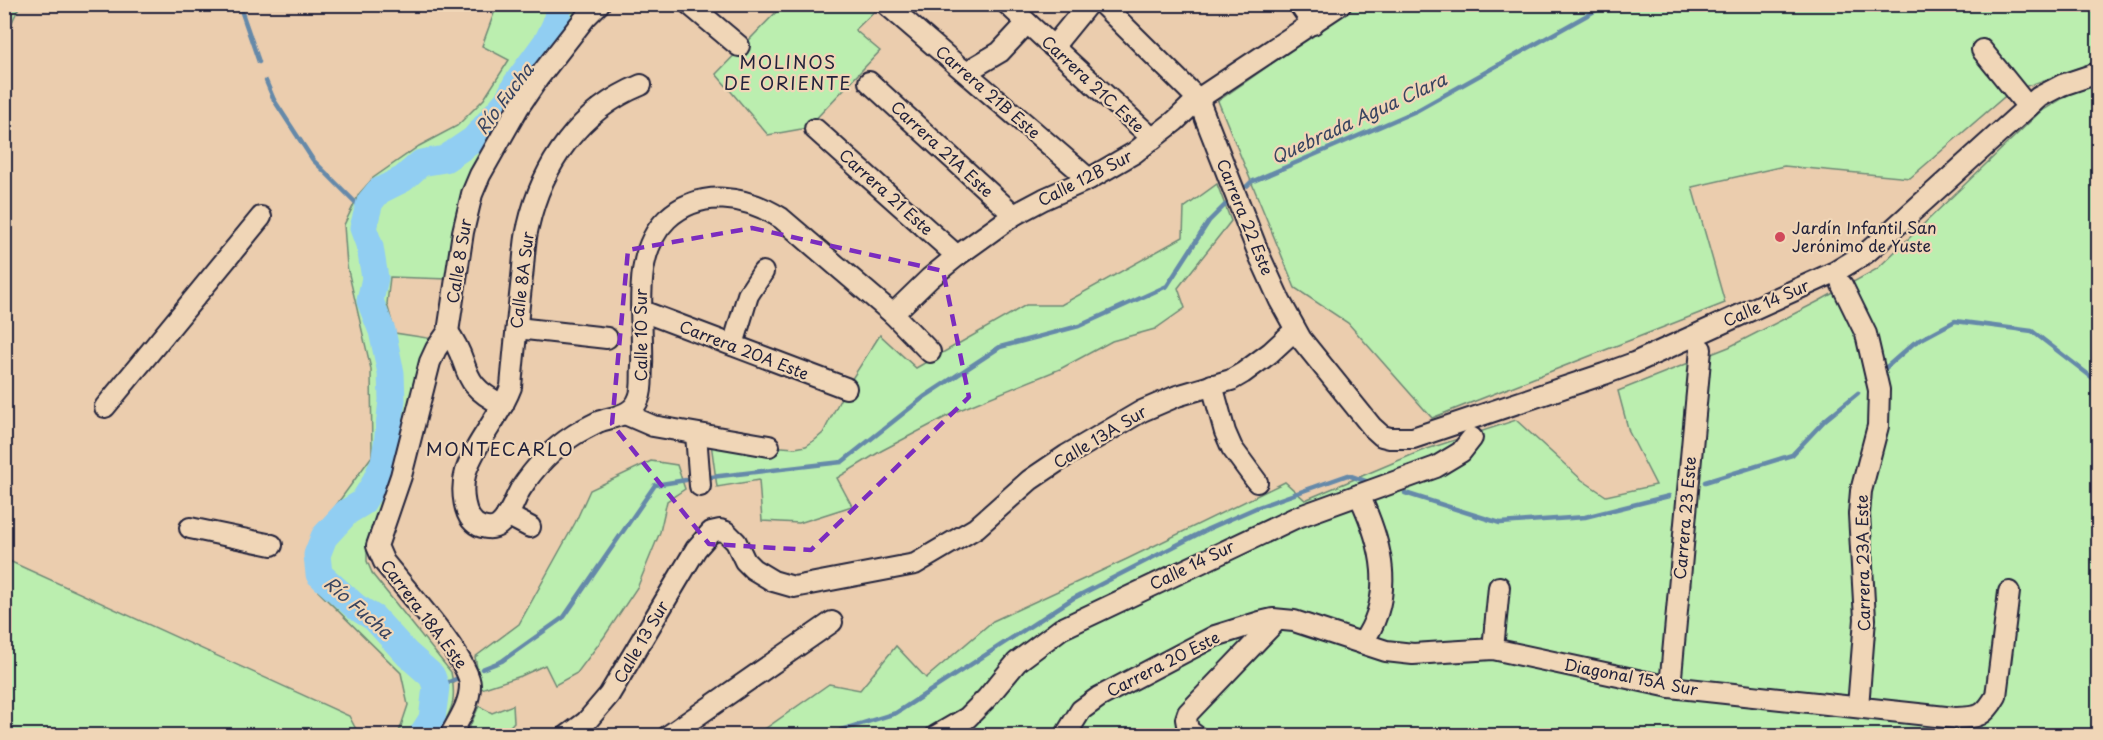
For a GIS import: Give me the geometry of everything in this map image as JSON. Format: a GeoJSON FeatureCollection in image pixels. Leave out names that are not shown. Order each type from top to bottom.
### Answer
{"type":"FeatureCollection","features":[{"type":"Feature","properties":{"kind":"street","name":"Calle 8 Sur"},"geometry":{"type":"LineString","coordinates":[[377,546],[404,466],[430,362],[448,332],[463,232],[480,175],[518,108],[539,77],[585,18],[599,4]]}},
{"type":"Feature","properties":{"kind":"street"},"geometry":{"type":"LineString","coordinates":[[689,4],[739,46]]}},
{"type":"Feature","properties":{"kind":"street","name":"Carrera 21B Este"},"geometry":{"type":"LineString","coordinates":[[886,4],[1089,179]]}},
{"type":"Feature","properties":{"kind":"street","name":"Carrera 21C Este"},"geometry":{"type":"LineString","coordinates":[[1007,4],[1153,140]]}},
{"type":"Feature","properties":{"kind":"street"},"geometry":{"type":"LineString","coordinates":[[1053,47],[1088,4]]}},
{"type":"Feature","properties":{"kind":"street","name":"Carrera 22 Este"},"geometry":{"type":"LineString","coordinates":[[1101,4],[1198,99],[1260,257],[1295,330],[1365,421],[1382,436]]}},
{"type":"Feature","properties":{"kind":"street"},"geometry":{"type":"LineString","coordinates":[[1299,4],[1313,24]]}},
{"type":"Feature","properties":{"kind":"street","name":"Calle 12B Sur"},"geometry":{"type":"LineString","coordinates":[[893,314],[930,278],[1014,215],[1115,166],[1153,140],[1188,111],[1198,99],[1341,4]]}},
{"type":"Feature","properties":{"kind":"street"},"geometry":{"type":"LineString","coordinates":[[966,72],[1000,52],[1027,23]]}},
{"type":"Feature","properties":{"kind":"street"},"geometry":{"type":"LineString","coordinates":[[1982,50],[2028,107]]}},
{"type":"Feature","properties":{"kind":"street","name":"Calle 14 Sur"},"geometry":{"type":"LineString","coordinates":[[1382,436],[1397,439],[1413,438],[1604,374],[1634,363],[1835,272],[1866,253],[2028,107],[2052,90],[2098,73]]}},
{"type":"Feature","properties":{"kind":"street","name":"Carrera 21A Este"},"geometry":{"type":"LineString","coordinates":[[869,82],[1014,215]]}},
{"type":"Feature","properties":{"kind":"street","name":"Calle 8A Sur"},"geometry":{"type":"LineString","coordinates":[[508,512],[497,526],[484,528],[471,520],[463,486],[465,473],[475,450],[503,405],[511,387],[528,229],[533,210],[549,172],[570,137],[588,117],[604,104],[641,85]]}},
{"type":"Feature","properties":{"kind":"street","name":"Carrera 21 Este"},"geometry":{"type":"LineString","coordinates":[[815,129],[957,256]]}},
{"type":"Feature","properties":{"kind":"street","name":"Calle 10 Sur"},"geometry":{"type":"LineString","coordinates":[[625,414],[634,408],[641,393],[643,261],[652,240],[665,221],[683,207],[707,199],[719,198],[744,201],[769,211],[781,218],[893,314]]}},
{"type":"Feature","properties":{"kind":"street"},"geometry":{"type":"LineString","coordinates":[[105,407],[261,217]]}},
{"type":"Feature","properties":{"kind":"street"},"geometry":{"type":"LineString","coordinates":[[733,345],[748,294],[763,272]]}},
{"type":"Feature","properties":{"kind":"street","name":"Carrera 23A Este"},"geometry":{"type":"LineString","coordinates":[[1842,285],[1866,334],[1880,390],[1878,426],[1862,482],[1859,514],[1865,619],[1858,707]]}},
{"type":"Feature","properties":{"kind":"street","name":"Carrera 20A Este"},"geometry":{"type":"LineString","coordinates":[[642,311],[846,388]]}},
{"type":"Feature","properties":{"kind":"street"},"geometry":{"type":"LineString","coordinates":[[893,314],[930,352]]}},
{"type":"Feature","properties":{"kind":"street"},"geometry":{"type":"LineString","coordinates":[[517,328],[607,338]]}},
{"type":"Feature","properties":{"kind":"street","name":"Calle 13A Sur"},"geometry":{"type":"LineString","coordinates":[[704,538],[715,531],[726,532],[736,542],[745,561],[753,569],[773,581],[794,587],[915,564],[975,528],[1030,480],[1106,432],[1160,403],[1231,380],[1257,364],[1295,330]]}},
{"type":"Feature","properties":{"kind":"street"},"geometry":{"type":"LineString","coordinates":[[448,332],[457,346],[468,377],[474,386],[489,398],[503,405]]}},
{"type":"Feature","properties":{"kind":"street","name":"Carrera 23 Este"},"geometry":{"type":"LineString","coordinates":[[1670,687],[1701,349]]}},
{"type":"Feature","properties":{"kind":"street"},"geometry":{"type":"LineString","coordinates":[[1212,385],[1225,432],[1232,448],[1257,482]]}},
{"type":"Feature","properties":{"kind":"street"},"geometry":{"type":"LineString","coordinates":[[530,527],[508,512],[527,479],[550,454],[587,428],[625,414],[653,426],[769,446]]}},
{"type":"Feature","properties":{"kind":"street"},"geometry":{"type":"LineString","coordinates":[[696,434],[700,486]]}},
{"type":"Feature","properties":{"kind":"street","name":"Calle 14 Sur"},"geometry":{"type":"LineString","coordinates":[[936,735],[966,718],[987,698],[1017,662],[1061,628],[1295,518],[1436,467],[1452,459],[1468,446],[1472,438]]}},
{"type":"Feature","properties":{"kind":"street"},"geometry":{"type":"LineString","coordinates":[[1359,495],[1372,522],[1379,544],[1383,574],[1379,605],[1368,634],[1362,643]]}},
{"type":"Feature","properties":{"kind":"street"},"geometry":{"type":"LineString","coordinates":[[190,528],[272,545]]}},
{"type":"Feature","properties":{"kind":"street","name":"Calle 13 Sur"},"geometry":{"type":"LineString","coordinates":[[567,735],[586,722],[614,688],[704,538]]}},
{"type":"Feature","properties":{"kind":"street","name":"Carrera 18A Este"},"geometry":{"type":"LineString","coordinates":[[377,546],[384,562],[465,665],[470,682],[466,706],[450,735]]}},
{"type":"Feature","properties":{"kind":"street"},"geometry":{"type":"LineString","coordinates":[[1493,649],[1499,587]]}},
{"type":"Feature","properties":{"kind":"street","name":"Diagonal 15A Sur"},"geometry":{"type":"LineString","coordinates":[[1277,620],[1294,621],[1386,651],[1413,654],[1493,649],[1670,687],[1955,718],[1977,717],[1988,711],[1996,696],[2009,591]]}},
{"type":"Feature","properties":{"kind":"street"},"geometry":{"type":"LineString","coordinates":[[1197,735],[1188,730],[1186,719],[1188,713],[1277,620]]}},
{"type":"Feature","properties":{"kind":"street","name":"Carrera 20 Este"},"geometry":{"type":"LineString","coordinates":[[1065,735],[1081,710],[1099,697],[1215,636],[1260,622],[1277,620]]}},
{"type":"Feature","properties":{"kind":"street"},"geometry":{"type":"LineString","coordinates":[[668,735],[832,622]]}},
{"type":"Feature","properties":{"kind":"highlighted area"},"geometry":{"type":"Polygon","coordinates":[[[752,228],[943,271],[969,397],[811,550],[709,544],[612,424],[628,250],[752,228]]]}},
{"type":"Feature","properties":{"kind":"green space"},"geometry":{"type":"Polygon","coordinates":[[[4,5],[20,5],[5,37],[4,5]]]}},
{"type":"Feature","properties":{"kind":"green space"},"geometry":{"type":"Polygon","coordinates":[[[497,5],[584,5],[574,15],[481,149],[459,216],[448,279],[390,277],[387,304],[395,333],[434,339],[394,468],[367,543],[367,561],[373,575],[451,672],[453,691],[450,712],[438,735],[398,735],[408,705],[401,673],[318,591],[307,551],[329,515],[372,456],[371,369],[347,266],[344,225],[359,194],[373,178],[419,146],[457,126],[484,99],[509,60],[482,46],[497,5]]]}},
{"type":"Feature","properties":{"kind":"green space"},"geometry":{"type":"Polygon","coordinates":[[[783,5],[881,5],[855,30],[880,51],[807,128],[768,135],[716,74],[783,5]]]}},
{"type":"Feature","properties":{"kind":"green space"},"geometry":{"type":"Polygon","coordinates":[[[1356,5],[2098,5],[2098,61],[2010,92],[1910,178],[1784,166],[1692,187],[1725,303],[1432,418],[1348,323],[1295,288],[1218,101],[1356,5]]]}},
{"type":"Feature","properties":{"kind":"green space"},"geometry":{"type":"Polygon","coordinates":[[[2098,81],[2098,735],[755,736],[829,684],[860,690],[896,646],[926,678],[993,621],[1285,482],[1305,500],[1421,451],[1516,420],[1582,480],[1606,496],[1656,485],[1629,432],[1618,391],[1729,347],[1877,269],[2040,112],[2086,84],[2098,81]]]}},
{"type":"Feature","properties":{"kind":"green space"},"geometry":{"type":"Polygon","coordinates":[[[1217,184],[1231,221],[1178,288],[1185,308],[1155,329],[1112,341],[1060,369],[957,411],[881,451],[837,478],[852,506],[799,523],[762,521],[759,480],[717,487],[710,436],[769,446],[795,448],[806,446],[823,433],[846,388],[880,335],[916,368],[1026,305],[1061,305],[1183,237],[1184,208],[1217,184]]]}},
{"type":"Feature","properties":{"kind":"green space"},"geometry":{"type":"Polygon","coordinates":[[[651,461],[677,465],[685,489],[667,501],[660,532],[638,586],[604,637],[577,673],[555,685],[545,665],[521,676],[481,689],[475,657],[519,624],[575,523],[590,490],[651,461]]]}},
{"type":"Feature","properties":{"kind":"green space"},"geometry":{"type":"Polygon","coordinates":[[[4,534],[7,560],[349,716],[359,735],[5,735],[4,534]]]}},
{"type":"Feature","properties":{"kind":"green space"},"geometry":{"type":"Polygon","coordinates":[[[513,705],[514,722],[502,735],[466,735],[479,706],[492,713],[513,705]]]}},
{"type":"Feature","properties":{"kind":"waterway"},"geometry":{"type":"LineString","coordinates":[[239,4],[259,62]]}},
{"type":"Feature","properties":{"kind":"waterway","name":"Río Fucha"},"geometry":{"type":"LineString","coordinates":[[421,736],[432,719],[436,687],[432,676],[407,654],[374,618],[356,607],[319,574],[317,555],[324,537],[347,512],[362,503],[384,462],[387,444],[392,400],[391,373],[382,331],[370,301],[375,278],[370,247],[363,228],[370,202],[379,191],[403,179],[421,163],[445,159],[473,140],[507,101],[516,84],[548,40],[556,23],[559,4]]}},
{"type":"Feature","properties":{"kind":"waterway","name":"Quebrada Agua Clara"},"geometry":{"type":"LineString","coordinates":[[1247,186],[1251,182],[1416,111],[1607,4]]}},
{"type":"Feature","properties":{"kind":"waterway"},"geometry":{"type":"LineString","coordinates":[[266,81],[274,100],[313,160],[366,213]]}},
{"type":"Feature","properties":{"kind":"waterway","name":"Quebrada Agua Clara"},"geometry":{"type":"LineString","coordinates":[[711,477],[842,462],[924,397],[1000,347],[1079,326],[1167,286],[1209,221],[1225,205]]}},
{"type":"Feature","properties":{"kind":"waterway"},"geometry":{"type":"LineString","coordinates":[[1881,372],[1914,343],[1955,321],[2032,331],[2098,382]]}},
{"type":"Feature","properties":{"kind":"waterway"},"geometry":{"type":"LineString","coordinates":[[1705,482],[1792,455],[1825,420],[1858,393]]}},
{"type":"Feature","properties":{"kind":"waterway"},"geometry":{"type":"LineString","coordinates":[[831,736],[841,730],[896,713],[1072,599],[1208,529],[1258,507],[1348,475],[1371,483]]}},
{"type":"Feature","properties":{"kind":"waterway","name":"Quebrada Agua Clara"},"geometry":{"type":"LineString","coordinates":[[482,669],[502,661],[564,617],[655,485],[686,480]]}},
{"type":"Feature","properties":{"kind":"waterway"},"geometry":{"type":"LineString","coordinates":[[1405,493],[1500,523],[1585,517],[1669,496]]}},
{"type":"Feature","properties":{"kind":"waterway","name":"Quebrada Agua Clara"},"geometry":{"type":"LineString","coordinates":[[436,687],[456,679]]}},
{"type":"Feature","properties":{"kind":"place","name":"Jardín Infantil San Jerónimo de Yuste"},"geometry":{"type":"Point","coordinates":[1780,237]}},
{"type":"Feature","properties":{"kind":"district","name":"MOLINOS DE ORIENTE"},"geometry":{"type":"Point","coordinates":[788,73]}},
{"type":"Feature","properties":{"kind":"district","name":"MONTECARLO"},"geometry":{"type":"Point","coordinates":[500,450]}}]}
